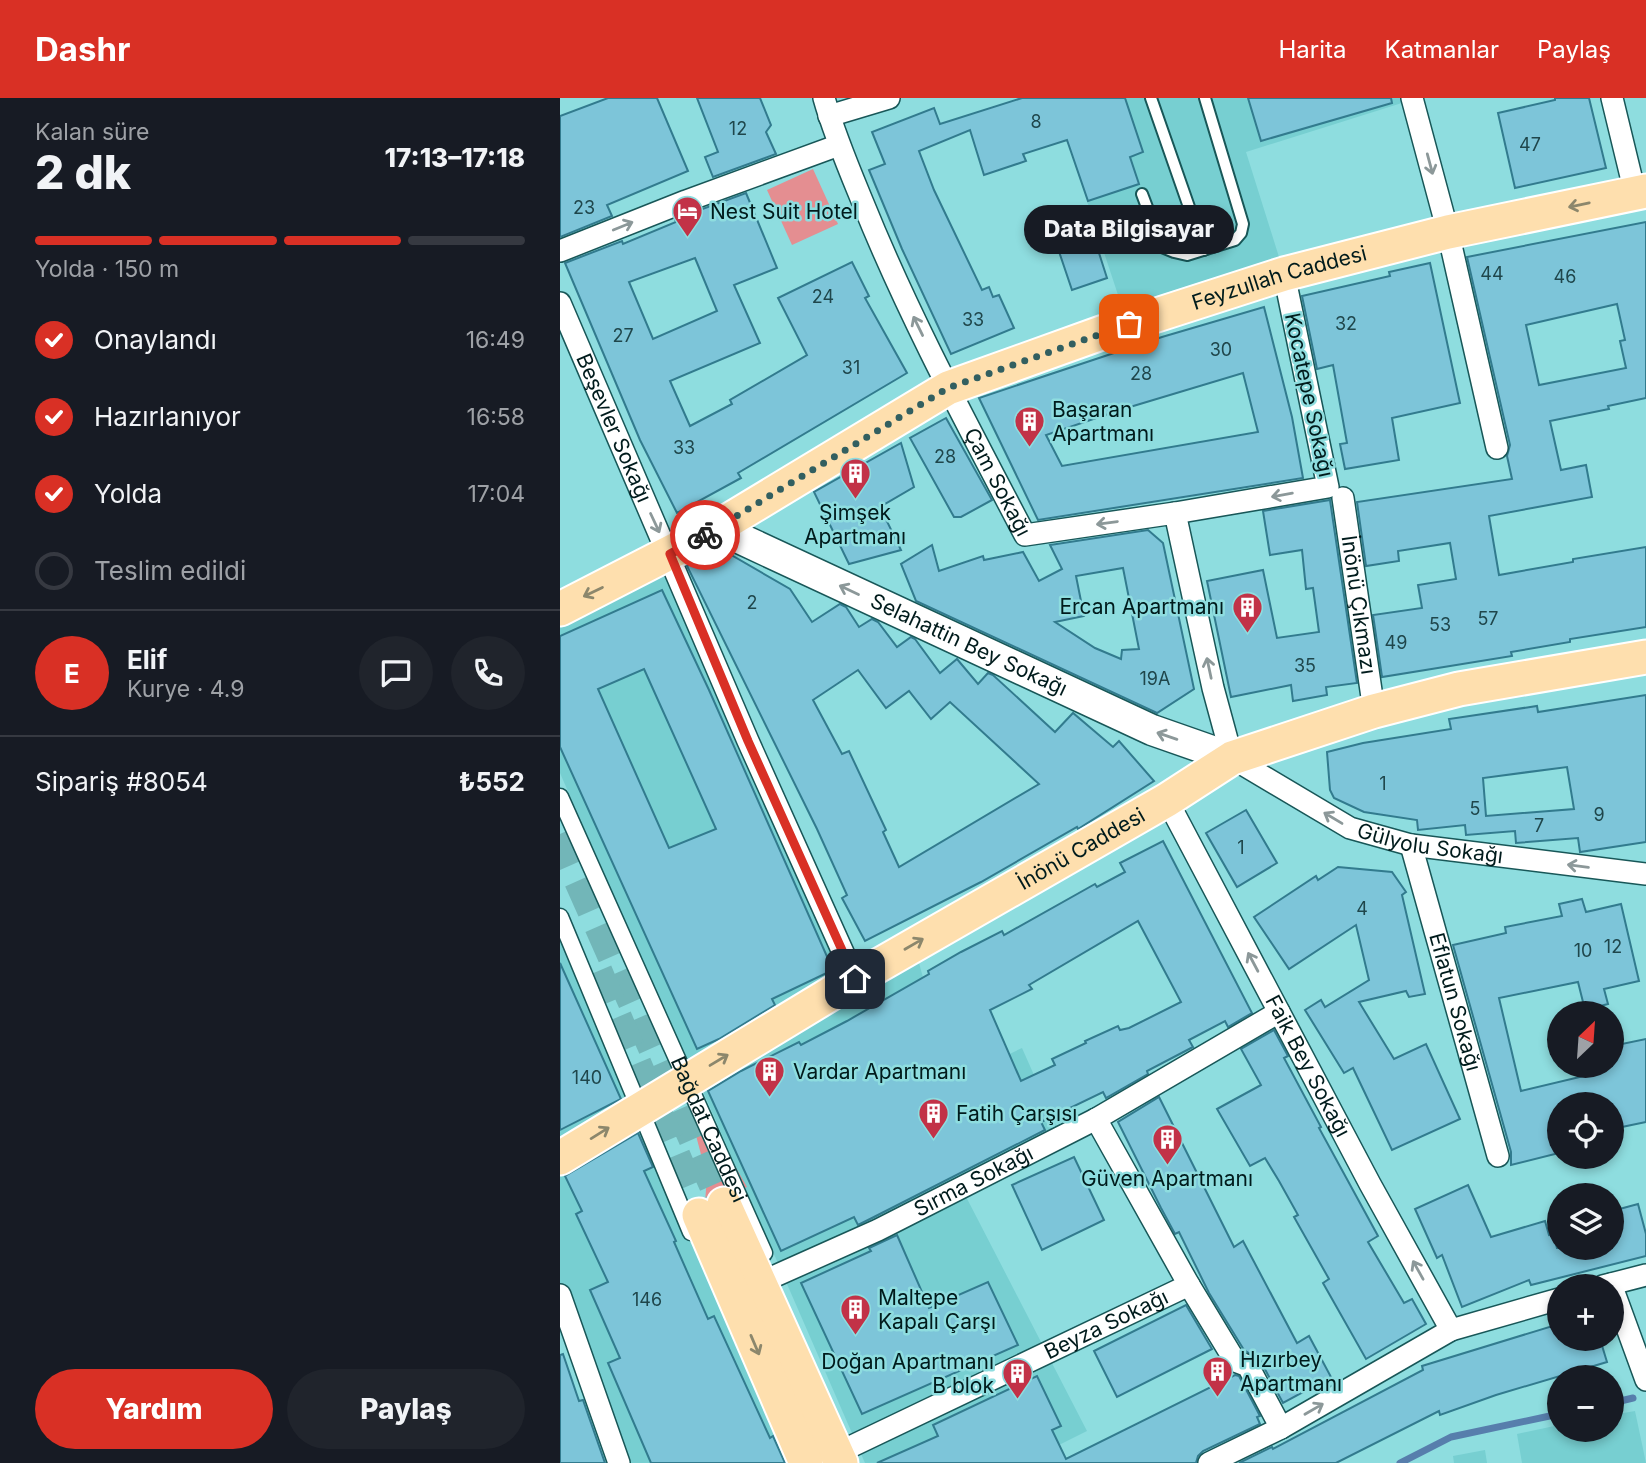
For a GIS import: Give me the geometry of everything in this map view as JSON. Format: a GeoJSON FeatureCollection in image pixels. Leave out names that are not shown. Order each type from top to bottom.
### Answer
{"type":"FeatureCollection","features":[{"type":"Feature","properties":{"kind":"main road","name":"Feyzullah Caddesi"},"geometry":{"type":"LineString","coordinates":[[560,609],[708,533],[948,388],[1104,332],[1284,274],[1448,232],[1640,192]]}},
{"type":"Feature","properties":{"kind":"main road","name":"Selahattin Bey Sokağı"},"geometry":{"type":"LineString","coordinates":[[708,533],[738,538],[1153,730],[1232,758]]}},
{"type":"Feature","properties":{"kind":"main road","name":"İnönü Caddesi"},"geometry":{"type":"LineString","coordinates":[[560,1158],[855,979],[1167,800],[1232,758],[1374,711],[1459,689],[1646,657]]}},
{"type":"Feature","properties":{"kind":"main road","name":"Bağdat Caddesi"},"geometry":{"type":"LineString","coordinates":[[806,1463],[735,1298],[711,1209],[849,1458]]}},
{"type":"Feature","properties":{"kind":"street"},"geometry":{"type":"LineString","coordinates":[[826,107],[889,98]]}},
{"type":"Feature","properties":{"kind":"street"},"geometry":{"type":"LineString","coordinates":[[1412,98],[1448,232],[1497,448]]}},
{"type":"Feature","properties":{"kind":"street"},"geometry":{"type":"LineString","coordinates":[[1612,98],[1640,192]]}},
{"type":"Feature","properties":{"kind":"street","name":"Çam Sokağı"},"geometry":{"type":"LineString","coordinates":[[826,107],[882,251],[948,388],[1025,535],[1175,513]]}},
{"type":"Feature","properties":{"kind":"street"},"geometry":{"type":"LineString","coordinates":[[560,251],[839,145]]}},
{"type":"Feature","properties":{"kind":"street","name":"Kocatepe Sokağı"},"geometry":{"type":"LineString","coordinates":[[1175,513],[1328,487],[1284,274]]}},
{"type":"Feature","properties":{"kind":"street","name":"Beşevler Sokağı"},"geometry":{"type":"LineString","coordinates":[[560,303],[748,741],[855,979]]}},
{"type":"Feature","properties":{"kind":"street","name":"İnönü Çıkmazı"},"geometry":{"type":"LineString","coordinates":[[1343,498],[1374,711]]}},
{"type":"Feature","properties":{"kind":"street"},"geometry":{"type":"LineString","coordinates":[[1175,513],[1213,688],[1232,758]]}},
{"type":"Feature","properties":{"kind":"street","name":"Gülyolu Sokağı"},"geometry":{"type":"LineString","coordinates":[[1232,758],[1350,828],[1411,845],[1646,874]]}},
{"type":"Feature","properties":{"kind":"street","name":"Bağdat Caddesi"},"geometry":{"type":"LineString","coordinates":[[560,797],[775,1276],[849,1458]]}},
{"type":"Feature","properties":{"kind":"street","name":"Faik Bey Sokağı"},"geometry":{"type":"LineString","coordinates":[[1167,800],[1451,1330]]}},
{"type":"Feature","properties":{"kind":"street","name":"Eflatun Sokağı"},"geometry":{"type":"LineString","coordinates":[[1411,845],[1498,1156]]}},
{"type":"Feature","properties":{"kind":"street","name":"Bağdat Caddesi"},"geometry":{"type":"LineString","coordinates":[[560,917],[718,1296],[735,1298]]}},
{"type":"Feature","properties":{"kind":"street","name":"Sırma Sokağı"},"geometry":{"type":"LineString","coordinates":[[775,1276],[878,1230],[1096,1119],[1279,1012]]}},
{"type":"Feature","properties":{"kind":"street","name":"Beyza Sokağı"},"geometry":{"type":"LineString","coordinates":[[849,1458],[1189,1285],[1096,1119]]}},
{"type":"Feature","properties":{"kind":"street"},"geometry":{"type":"LineString","coordinates":[[1624,1281],[1646,1275]]}},
{"type":"Feature","properties":{"kind":"street"},"geometry":{"type":"LineString","coordinates":[[1189,1285],[1235,1361],[1248,1366],[1281,1428]]}},
{"type":"Feature","properties":{"kind":"street"},"geometry":{"type":"LineString","coordinates":[[560,1295],[619,1463]]}},
{"type":"Feature","properties":{"kind":"street"},"geometry":{"type":"LineString","coordinates":[[1209,1463],[1281,1428],[1451,1330],[1547,1302]]}},
{"type":"Feature","properties":{"kind":"street"},"geometry":{"type":"LineString","coordinates":[[1624,1326],[1646,1380]]}},
{"type":"Feature","properties":{"kind":"lane"},"geometry":{"type":"LineString","coordinates":[[1151,98],[1204,250]]}},
{"type":"Feature","properties":{"kind":"lane"},"geometry":{"type":"LineString","coordinates":[[1142,194],[1162,247],[1174,253],[1187,255],[1204,250],[1235,240],[1241,233],[1243,224],[1205,98]]}},
{"type":"Feature","properties":{"kind":"shaded area"},"geometry":{"type":"Polygon","coordinates":[[[1053,98],[1403,98],[1405,102],[1246,152],[1279,257],[1122,307],[1053,98]]]}},
{"type":"Feature","properties":{"kind":"shaded area"},"geometry":{"type":"Polygon","coordinates":[[[813,169],[838,224],[792,245],[767,190],[813,169]]]}},
{"type":"Feature","properties":{"kind":"shaded area"},"geometry":{"type":"Polygon","coordinates":[[[672,565],[852,969],[687,1063],[560,773],[560,620],[672,565]]]}},
{"type":"Feature","properties":{"kind":"shaded area"},"geometry":{"type":"Polygon","coordinates":[[[560,939],[628,1103],[560,1142],[560,939]]]}},
{"type":"Feature","properties":{"kind":"shaded area"},"geometry":{"type":"Polygon","coordinates":[[[918,959],[951,1082],[1022,1048],[1058,1129],[961,1187],[1087,1431],[1023,1463],[865,1463],[702,1089],[918,959]]]}},
{"type":"Feature","properties":{"kind":"shaded area"},"geometry":{"type":"Polygon","coordinates":[[[710,1116],[747,1187],[705,1202],[707,1177],[694,1128],[696,1119],[710,1116]]]}},
{"type":"Feature","properties":{"kind":"shaded area"},"geometry":{"type":"Polygon","coordinates":[[[636,1124],[791,1463],[625,1463],[560,1283],[560,1173],[636,1124]]]}},
{"type":"Feature","properties":{"kind":"shaded area"},"geometry":{"type":"Polygon","coordinates":[[[1635,1411],[1646,1463],[1522,1463],[1517,1434],[1547,1428],[1547,1442],[1624,1442],[1624,1413],[1635,1411]]]}},
{"type":"Feature","properties":{"kind":"shaded area"},"geometry":{"type":"Polygon","coordinates":[[[1485,1450],[1487,1463],[1454,1463],[1453,1456],[1485,1450]]]}},
{"type":"Feature","properties":{"kind":"building"},"geometry":{"type":"Polygon","coordinates":[[[608,98],[657,98],[688,171],[607,205],[612,216],[560,237],[560,116],[608,98]]]}},
{"type":"Feature","properties":{"kind":"building"},"geometry":{"type":"Polygon","coordinates":[[[697,98],[760,98],[771,125],[766,132],[776,154],[713,177],[705,157],[718,152],[697,98]]]}},
{"type":"Feature","properties":{"kind":"building"},"geometry":{"type":"Polygon","coordinates":[[[1022,98],[1125,98],[1143,152],[1130,157],[1139,184],[1088,201],[1067,140],[1023,154],[1026,161],[984,175],[970,130],[919,151],[934,190],[982,290],[989,287],[993,297],[999,295],[1014,328],[951,354],[869,170],[885,164],[872,132],[934,108],[940,124],[1022,98]]]}},
{"type":"Feature","properties":{"kind":"building"},"geometry":{"type":"Polygon","coordinates":[[[1248,98],[1391,98],[1392,103],[1261,141],[1248,98]]]}},
{"type":"Feature","properties":{"kind":"building"},"geometry":{"type":"Polygon","coordinates":[[[1555,98],[1589,98],[1606,168],[1515,188],[1498,113],[1555,98]]]}},
{"type":"Feature","properties":{"kind":"building"},"geometry":{"type":"Polygon","coordinates":[[[746,193],[777,268],[734,285],[760,343],[670,381],[690,426],[732,404],[730,400],[807,355],[778,298],[852,262],[869,296],[865,298],[907,373],[738,473],[741,478],[677,513],[640,440],[565,263],[622,241],[623,244],[676,222],[675,219],[746,193]],[[695,258],[629,282],[653,339],[717,311],[695,258]]]}},
{"type":"Feature","properties":{"kind":"building"},"geometry":{"type":"Polygon","coordinates":[[[1095,207],[1110,250],[1099,253],[1107,278],[1072,290],[1049,222],[1095,207]]]}},
{"type":"Feature","properties":{"kind":"building"},"geometry":{"type":"Polygon","coordinates":[[[1646,222],[1646,398],[1550,421],[1561,470],[1586,465],[1592,497],[1489,516],[1499,575],[1646,547],[1646,627],[1570,639],[1570,642],[1511,652],[1512,656],[1382,677],[1373,615],[1422,608],[1418,585],[1456,579],[1450,543],[1398,551],[1399,561],[1366,566],[1357,502],[1512,479],[1507,456],[1510,445],[1467,257],[1646,222]],[[1617,304],[1526,325],[1539,385],[1626,368],[1620,341],[1625,340],[1617,304]]]}},
{"type":"Feature","properties":{"kind":"building"},"geometry":{"type":"Polygon","coordinates":[[[1430,263],[1460,403],[1392,418],[1399,460],[1345,469],[1340,444],[1347,443],[1333,365],[1317,369],[1302,296],[1390,276],[1389,272],[1430,263]]]}},
{"type":"Feature","properties":{"kind":"building"},"geometry":{"type":"Polygon","coordinates":[[[1264,307],[1292,417],[1303,478],[1038,520],[979,398],[1162,337],[1264,307]],[[1243,373],[1046,435],[1062,466],[1258,432],[1243,373]]]}},
{"type":"Feature","properties":{"kind":"building"},"geometry":{"type":"Polygon","coordinates":[[[946,418],[992,500],[961,517],[954,517],[910,438],[946,418]]]}},
{"type":"Feature","properties":{"kind":"building","name":"Şimşek Apartmanı"},"geometry":{"type":"Polygon","coordinates":[[[901,443],[914,487],[880,507],[901,550],[849,564],[814,492],[901,443]]]}},
{"type":"Feature","properties":{"kind":"building"},"geometry":{"type":"Polygon","coordinates":[[[1330,500],[1357,683],[1326,687],[1327,695],[1293,701],[1291,685],[1231,697],[1207,581],[1263,570],[1277,638],[1319,632],[1313,588],[1306,589],[1302,550],[1270,555],[1263,511],[1330,500]]]}},
{"type":"Feature","properties":{"kind":"building"},"geometry":{"type":"Polygon","coordinates":[[[1148,530],[1163,543],[1194,689],[1157,713],[916,601],[901,564],[932,545],[939,571],[983,556],[984,560],[1023,552],[1039,581],[1062,569],[1050,545],[1148,530]],[[1123,568],[1076,576],[1084,616],[1055,622],[1095,648],[1121,659],[1122,650],[1139,649],[1123,568]]]}},
{"type":"Feature","properties":{"kind":"building"},"geometry":{"type":"Polygon","coordinates":[[[715,551],[726,552],[790,589],[812,622],[840,604],[846,607],[859,627],[872,619],[878,622],[897,647],[911,637],[915,639],[940,673],[957,659],[978,684],[988,673],[993,675],[1055,732],[1073,713],[1113,747],[1119,741],[1154,781],[1078,829],[1077,827],[981,882],[865,941],[842,898],[847,895],[817,829],[687,566],[715,551]],[[858,670],[813,700],[842,754],[849,751],[886,830],[883,832],[899,867],[1039,784],[950,702],[931,719],[909,691],[886,708],[858,670]]]}},
{"type":"Feature","properties":{"kind":"building"},"geometry":{"type":"Polygon","coordinates":[[[662,590],[833,970],[772,999],[775,1005],[697,1049],[560,747],[560,636],[662,590]],[[644,669],[598,689],[669,848],[716,829],[644,669]]]}},
{"type":"Feature","properties":{"kind":"building"},"geometry":{"type":"Polygon","coordinates":[[[1646,695],[1646,842],[1580,852],[1578,838],[1516,843],[1515,831],[1466,835],[1465,825],[1418,830],[1417,820],[1364,812],[1334,798],[1330,790],[1327,752],[1363,743],[1451,729],[1449,719],[1537,706],[1538,712],[1646,695]],[[1567,767],[1483,778],[1486,816],[1574,809],[1567,767]]]}},
{"type":"Feature","properties":{"kind":"building"},"geometry":{"type":"Polygon","coordinates":[[[1246,810],[1277,863],[1237,887],[1206,833],[1246,810]]]}},
{"type":"Feature","properties":{"kind":"building"},"geometry":{"type":"Polygon","coordinates":[[[1163,841],[1252,1013],[1228,1027],[1225,1021],[1189,1040],[1193,1047],[1147,1071],[1148,1074],[1106,1098],[1103,1092],[1041,1122],[1045,1130],[872,1218],[858,1225],[854,1217],[781,1251],[708,1091],[741,1071],[847,1021],[929,974],[928,971],[961,952],[1002,931],[1004,935],[1095,884],[1097,887],[1125,872],[1120,863],[1163,841]],[[1138,921],[1029,985],[1032,989],[990,1010],[1021,1081],[1055,1065],[1052,1059],[1086,1043],[1085,1041],[1118,1026],[1120,1030],[1129,1028],[1181,1002],[1138,921]]]}},
{"type":"Feature","properties":{"kind":"building"},"geometry":{"type":"Polygon","coordinates":[[[1338,867],[1392,872],[1406,892],[1402,895],[1425,994],[1409,997],[1406,991],[1359,1002],[1394,1059],[1426,1044],[1460,1119],[1392,1150],[1353,1068],[1344,1073],[1305,1010],[1321,1000],[1325,1007],[1369,980],[1356,925],[1289,969],[1254,917],[1316,876],[1318,880],[1338,867]]]}},
{"type":"Feature","properties":{"kind":"building"},"geometry":{"type":"Polygon","coordinates":[[[1582,899],[1586,912],[1621,904],[1639,981],[1604,989],[1607,1001],[1583,1001],[1578,982],[1499,998],[1521,1091],[1576,1078],[1624,1078],[1624,1044],[1646,1039],[1646,1122],[1624,1127],[1624,1092],[1547,1092],[1547,1156],[1511,1165],[1511,1152],[1453,945],[1506,933],[1505,927],[1562,916],[1559,904],[1582,899]]]}},
{"type":"Feature","properties":{"kind":"building"},"geometry":{"type":"Polygon","coordinates":[[[560,963],[621,1099],[560,1130],[560,963]]]}},
{"type":"Feature","properties":{"kind":"building"},"geometry":{"type":"Polygon","coordinates":[[[1274,1030],[1288,1056],[1284,1058],[1321,1127],[1319,1128],[1378,1236],[1368,1242],[1404,1303],[1412,1299],[1426,1324],[1366,1359],[1323,1283],[1329,1279],[1294,1217],[1298,1215],[1279,1181],[1265,1158],[1250,1166],[1217,1109],[1261,1085],[1241,1049],[1274,1030]]]}},
{"type":"Feature","properties":{"kind":"building"},"geometry":{"type":"Polygon","coordinates":[[[1159,1097],[1234,1247],[1243,1241],[1297,1343],[1309,1336],[1331,1377],[1283,1403],[1260,1360],[1244,1350],[1209,1293],[1179,1232],[1175,1234],[1161,1208],[1118,1122],[1159,1097]]]}},
{"type":"Feature","properties":{"kind":"building"},"geometry":{"type":"Polygon","coordinates":[[[638,1133],[653,1167],[644,1171],[708,1319],[714,1316],[770,1438],[773,1436],[785,1463],[651,1463],[608,1363],[620,1358],[590,1290],[608,1282],[576,1214],[582,1211],[565,1176],[638,1133]]]}},
{"type":"Feature","properties":{"kind":"building"},"geometry":{"type":"Polygon","coordinates":[[[1074,1157],[1104,1220],[1042,1250],[1012,1185],[1074,1157]]]}},
{"type":"Feature","properties":{"kind":"building"},"geometry":{"type":"Polygon","coordinates":[[[1468,1185],[1491,1237],[1545,1221],[1547,1260],[1624,1260],[1624,1208],[1638,1204],[1646,1234],[1646,1256],[1575,1274],[1547,1274],[1547,1281],[1531,1285],[1529,1280],[1462,1307],[1442,1255],[1437,1258],[1415,1209],[1468,1185]]]}},
{"type":"Feature","properties":{"kind":"building"},"geometry":{"type":"Polygon","coordinates":[[[897,1235],[929,1308],[988,1282],[1018,1345],[862,1414],[801,1283],[871,1251],[869,1248],[897,1235]]]}},
{"type":"Feature","properties":{"kind":"building"},"geometry":{"type":"Polygon","coordinates":[[[1186,1305],[1212,1349],[1117,1397],[1094,1351],[1186,1305]]]}},
{"type":"Feature","properties":{"kind":"building"},"geometry":{"type":"Polygon","coordinates":[[[1547,1328],[1547,1351],[1604,1351],[1607,1362],[1597,1365],[1547,1365],[1547,1380],[1440,1415],[1439,1411],[1336,1463],[1239,1463],[1272,1447],[1273,1449],[1423,1370],[1422,1366],[1547,1328]]]}},
{"type":"Feature","properties":{"kind":"building"},"geometry":{"type":"Polygon","coordinates":[[[563,1354],[579,1401],[583,1400],[605,1463],[560,1463],[560,1355],[563,1354]]]}},
{"type":"Feature","properties":{"kind":"building"},"geometry":{"type":"Polygon","coordinates":[[[1235,1375],[1239,1376],[1260,1416],[1257,1417],[1260,1424],[1203,1451],[1196,1463],[877,1463],[938,1436],[933,1425],[1037,1376],[1061,1426],[1052,1430],[1066,1459],[1235,1375]]]}},
{"type":"Feature","properties":{"kind":"waterway"},"geometry":{"type":"LineString","coordinates":[[1624,1400],[1633,1398]]}},
{"type":"Feature","properties":{"kind":"waterway"},"geometry":{"type":"LineString","coordinates":[[1400,1463],[1451,1437],[1547,1417]]}},
{"type":"Feature","properties":{"kind":"tunnel"},"geometry":{"type":"LineString","coordinates":[[560,834],[724,1204]]}},
{"type":"Feature","properties":{"kind":"tunnel"},"geometry":{"type":"LineString","coordinates":[[596,972],[699,1215]]}},
{"type":"Feature","properties":{"kind":"way so far"},"geometry":{"type":"LineString","coordinates":[[705,535],[948,388],[1129,324]]}},
{"type":"Feature","properties":{"kind":"place","name":"Nest Suit Hotel"},"geometry":{"type":"Point","coordinates":[687,239]}},
{"type":"Feature","properties":{"kind":"place","name":"Data Bilgisayar"},"geometry":{"type":"Point","coordinates":[1129,324]}},
{"type":"Feature","properties":{"kind":"place","name":"Başaran Apartmanı"},"geometry":{"type":"Point","coordinates":[1029,449]}},
{"type":"Feature","properties":{"kind":"place","name":"Şimşek Apartmanı"},"geometry":{"type":"Point","coordinates":[855,500]}},
{"type":"Feature","properties":{"kind":"place","name":"Ercan Apartmanı"},"geometry":{"type":"Point","coordinates":[1247,634]}},
{"type":"Feature","properties":{"kind":"place","name":"Vardar Apartmanı"},"geometry":{"type":"Point","coordinates":[770,1099]}},
{"type":"Feature","properties":{"kind":"place","name":"Fatih Çarşısı"},"geometry":{"type":"Point","coordinates":[933,1141]}},
{"type":"Feature","properties":{"kind":"place","name":"Güven Apartmanı"},"geometry":{"type":"Point","coordinates":[1167,1166]}},
{"type":"Feature","properties":{"kind":"place","name":"Maltepe Kapalı Çarşı"},"geometry":{"type":"Point","coordinates":[855,1337]}},
{"type":"Feature","properties":{"kind":"place","name":"Hızırbey Apartmanı"},"geometry":{"type":"Point","coordinates":[1217,1399]}},
{"type":"Feature","properties":{"kind":"place","name":"Doğan Apartmanı B blok"},"geometry":{"type":"Point","coordinates":[1017,1401]}},
{"type":"Feature","properties":{"kind":"route"},"geometry":{"type":"LineString","coordinates":[[705,535],[670,554],[748,741],[855,979]]}}]}
